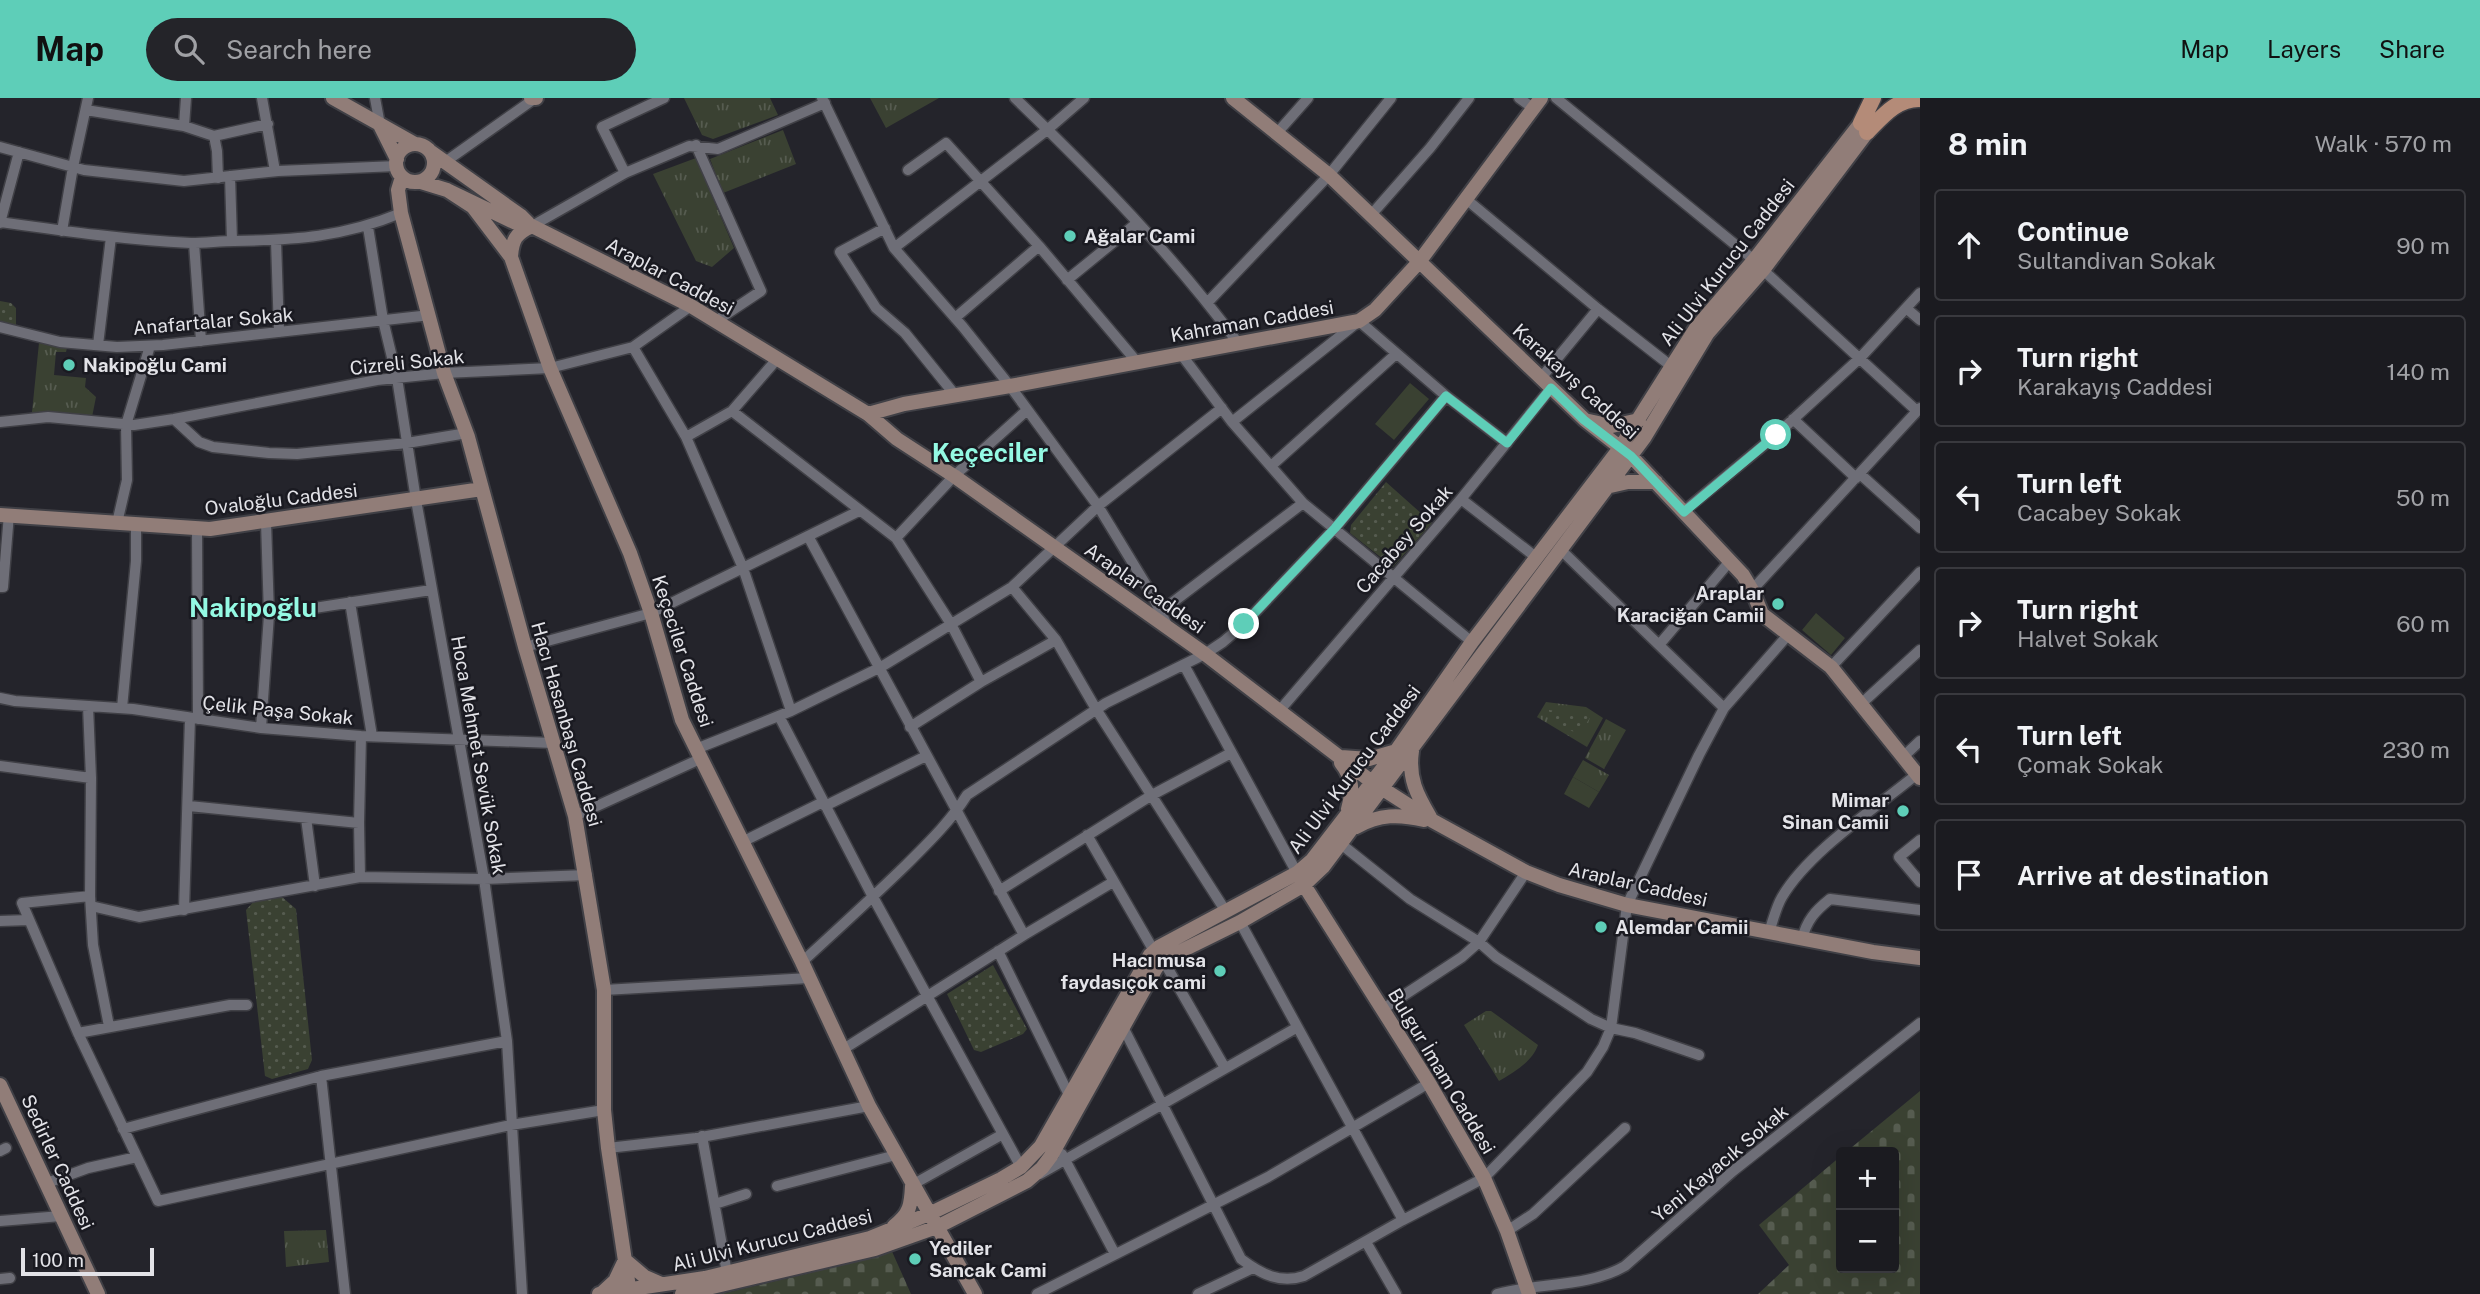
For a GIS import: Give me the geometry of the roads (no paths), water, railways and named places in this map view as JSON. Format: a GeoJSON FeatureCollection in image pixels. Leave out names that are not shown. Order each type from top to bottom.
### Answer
{"type":"FeatureCollection","features":[{"type":"Feature","properties":{"kind":"main road"},"geometry":{"type":"LineString","coordinates":[[1864,127],[1873,98]]}},
{"type":"Feature","properties":{"kind":"main road"},"geometry":{"type":"LineString","coordinates":[[1864,127],[1897,105],[1920,99]]}},
{"type":"Feature","properties":{"kind":"street"},"geometry":{"type":"LineString","coordinates":[[62,231],[88,98]]}},
{"type":"Feature","properties":{"kind":"street"},"geometry":{"type":"LineString","coordinates":[[184,126],[186,98]]}},
{"type":"Feature","properties":{"kind":"street"},"geometry":{"type":"LineString","coordinates":[[262,98],[275,171]]}},
{"type":"Feature","properties":{"kind":"street"},"geometry":{"type":"LineString","coordinates":[[333,98],[380,125],[415,144],[421,145],[431,152],[434,158],[433,169],[421,182],[414,182],[399,167],[380,125],[375,98]]}},
{"type":"Feature","properties":{"kind":"street"},"geometry":{"type":"LineString","coordinates":[[445,162],[533,98]]}},
{"type":"Feature","properties":{"kind":"street"},"geometry":{"type":"LineString","coordinates":[[625,173],[602,127],[664,98]]}},
{"type":"Feature","properties":{"kind":"street"},"geometry":{"type":"LineString","coordinates":[[1015,98],[1137,223],[1208,302],[1238,343]]}},
{"type":"Feature","properties":{"kind":"street"},"geometry":{"type":"LineString","coordinates":[[894,247],[1047,130],[1084,98]]}},
{"type":"Feature","properties":{"kind":"street","name":"Karakayış Caddesi"},"geometry":{"type":"LineString","coordinates":[[1233,98],[1329,175],[1584,420],[1625,452],[1656,482],[1730,561],[1752,590],[1762,614],[1830,667],[1919,776]]}},
{"type":"Feature","properties":{"kind":"street"},"geometry":{"type":"LineString","coordinates":[[1277,133],[1308,98]]}},
{"type":"Feature","properties":{"kind":"street"},"geometry":{"type":"LineString","coordinates":[[1371,215],[1430,148],[1469,98]]}},
{"type":"Feature","properties":{"kind":"street"},"geometry":{"type":"LineString","coordinates":[[1520,98],[1537,103]]}},
{"type":"Feature","properties":{"kind":"street"},"geometry":{"type":"LineString","coordinates":[[1556,98],[1758,265],[1918,410],[1752,590]]}},
{"type":"Feature","properties":{"kind":"street","name":"Ali Ulvi Kurucu Caddesi"},"geometry":{"type":"LineString","coordinates":[[682,1294],[875,1249],[933,1221],[1001,1179],[1042,1168],[1156,968],[1159,956],[1225,910],[1318,873],[1352,830],[1396,751],[1472,642],[1625,452],[1707,334],[1864,127],[1881,98]]}},
{"type":"Feature","properties":{"kind":"street","name":"Ali Ulvi Kurucu Caddesi"},"geometry":{"type":"LineString","coordinates":[[1864,127],[1894,98]]}},
{"type":"Feature","properties":{"kind":"street"},"geometry":{"type":"LineString","coordinates":[[1208,302],[1329,175],[1386,100]]}},
{"type":"Feature","properties":{"kind":"street"},"geometry":{"type":"LineString","coordinates":[[511,257],[516,236],[625,173],[696,145],[718,149],[824,101],[894,247],[1010,386],[1098,506],[1168,629]]}},
{"type":"Feature","properties":{"kind":"street","name":"Kahraman Caddesi"},"geometry":{"type":"LineString","coordinates":[[868,414],[904,404],[1359,321],[1375,310],[1419,262],[1537,103]]}},
{"type":"Feature","properties":{"kind":"street"},"geometry":{"type":"LineString","coordinates":[[86,110],[184,126],[214,136],[268,124]]}},
{"type":"Feature","properties":{"kind":"street"},"geometry":{"type":"LineString","coordinates":[[214,136],[218,178]]}},
{"type":"Feature","properties":{"kind":"street"},"geometry":{"type":"LineString","coordinates":[[908,170],[946,142],[1137,362]]}},
{"type":"Feature","properties":{"kind":"street"},"geometry":{"type":"LineString","coordinates":[[399,167],[404,148],[415,144]]}},
{"type":"Feature","properties":{"kind":"street"},"geometry":{"type":"LineString","coordinates":[[696,145],[761,291],[716,321]]}},
{"type":"Feature","properties":{"kind":"street"},"geometry":{"type":"LineString","coordinates":[[0,147],[73,167],[184,181],[275,171],[399,167]]}},
{"type":"Feature","properties":{"kind":"street"},"geometry":{"type":"LineString","coordinates":[[19,152],[0,222],[111,237],[194,243],[276,241],[318,236],[368,227],[401,213]]}},
{"type":"Feature","properties":{"kind":"street","name":"Araplar Caddesi"},"geometry":{"type":"LineString","coordinates":[[431,152],[532,226],[691,306],[868,414],[897,439],[954,476],[1205,654],[1377,785],[1433,821],[1526,872],[1559,885],[1627,905],[1802,939],[1920,958]]}},
{"type":"Feature","properties":{"kind":"street","name":"Hacı Hasanbaşı Caddesi"},"geometry":{"type":"LineString","coordinates":[[399,167],[401,213],[444,373],[467,433],[525,647],[575,816],[604,990],[604,1110],[630,1292]]}},
{"type":"Feature","properties":{"kind":"street"},"geometry":{"type":"LineString","coordinates":[[230,176],[232,241]]}},
{"type":"Feature","properties":{"kind":"street"},"geometry":{"type":"LineString","coordinates":[[471,180],[496,212],[511,257]]}},
{"type":"Feature","properties":{"kind":"street","name":"Keçeciler Caddesi"},"geometry":{"type":"LineString","coordinates":[[421,182],[447,190],[473,207],[511,257],[550,368],[630,553],[651,613],[682,720],[802,962],[869,1106],[975,1294]]}},
{"type":"Feature","properties":{"kind":"street","name":"Araplar Caddesi"},"geometry":{"type":"LineString","coordinates":[[447,190],[517,224],[532,226]]}},
{"type":"Feature","properties":{"kind":"street"},"geometry":{"type":"LineString","coordinates":[[1466,199],[1671,366]]}},
{"type":"Feature","properties":{"kind":"street"},"geometry":{"type":"LineString","coordinates":[[1068,280],[1137,223]]}},
{"type":"Feature","properties":{"kind":"street","name":"Hoca Mehmet Sevük Sokak"},"geometry":{"type":"LineString","coordinates":[[368,227],[383,320],[397,378],[431,590],[484,879],[508,1041],[522,1294]]}},
{"type":"Feature","properties":{"kind":"street"},"geometry":{"type":"LineString","coordinates":[[885,228],[840,252],[876,308],[905,333],[956,395]]}},
{"type":"Feature","properties":{"kind":"street"},"geometry":{"type":"LineString","coordinates":[[98,345],[111,237]]}},
{"type":"Feature","properties":{"kind":"street"},"geometry":{"type":"LineString","coordinates":[[276,241],[279,332]]}},
{"type":"Feature","properties":{"kind":"street"},"geometry":{"type":"LineString","coordinates":[[194,243],[201,341]]}},
{"type":"Feature","properties":{"kind":"street"},"geometry":{"type":"LineString","coordinates":[[955,318],[1039,246]]}},
{"type":"Feature","properties":{"kind":"street","name":"Ali Ulvi Kurucu Caddesi"},"geometry":{"type":"LineString","coordinates":[[1024,1174],[1150,955],[1159,956],[1240,922],[1301,879],[1347,814],[1413,749],[1606,487],[1639,420],[1696,328],[1758,265]]}},
{"type":"Feature","properties":{"kind":"street"},"geometry":{"type":"LineString","coordinates":[[1684,512],[1860,358],[1920,293]]}},
{"type":"Feature","properties":{"kind":"street","name":"Cizreli Sokak"},"geometry":{"type":"LineString","coordinates":[[0,422],[48,417],[126,425],[174,419],[397,378],[550,368],[633,347],[691,306]]}},
{"type":"Feature","properties":{"kind":"street"},"geometry":{"type":"LineString","coordinates":[[1906,308],[1920,320]]}},
{"type":"Feature","properties":{"kind":"street","name":"Cacabey Sokak"},"geometry":{"type":"LineString","coordinates":[[1280,710],[1507,443],[1598,309]]}},
{"type":"Feature","properties":{"kind":"street","name":"Anafartalar Sokak"},"geometry":{"type":"LineString","coordinates":[[0,327],[60,342],[150,346],[430,315]]}},
{"type":"Feature","properties":{"kind":"street"},"geometry":{"type":"LineString","coordinates":[[1232,422],[1359,321],[1446,396],[1507,443]]}},
{"type":"Feature","properties":{"kind":"street"},"geometry":{"type":"LineString","coordinates":[[117,523],[127,480],[126,425],[150,346]]}},
{"type":"Feature","properties":{"kind":"street"},"geometry":{"type":"LineString","coordinates":[[633,347],[686,437],[743,568],[791,711]]}},
{"type":"Feature","properties":{"kind":"street"},"geometry":{"type":"LineString","coordinates":[[1181,354],[1232,422],[1303,503],[1472,642]]}},
{"type":"Feature","properties":{"kind":"street"},"geometry":{"type":"LineString","coordinates":[[1271,467],[1396,354]]}},
{"type":"Feature","properties":{"kind":"street"},"geometry":{"type":"LineString","coordinates":[[686,437],[732,411],[778,358]]}},
{"type":"Feature","properties":{"kind":"street"},"geometry":{"type":"LineString","coordinates":[[802,962],[873,897],[956,812],[967,795],[1096,709],[1205,654],[1244,624],[1335,528],[1446,396]]}},
{"type":"Feature","properties":{"kind":"street"},"geometry":{"type":"LineString","coordinates":[[897,439],[893,422],[904,404]]}},
{"type":"Feature","properties":{"kind":"street"},"geometry":{"type":"LineString","coordinates":[[575,816],[881,667],[1012,587],[1098,506],[1222,408]]}},
{"type":"Feature","properties":{"kind":"street"},"geometry":{"type":"LineString","coordinates":[[732,411],[896,538],[951,624],[981,682]]}},
{"type":"Feature","properties":{"kind":"street"},"geometry":{"type":"LineString","coordinates":[[896,538],[954,476],[1026,411]]}},
{"type":"Feature","properties":{"kind":"street"},"geometry":{"type":"LineString","coordinates":[[174,419],[199,442],[213,447],[269,453],[297,454],[407,443],[467,433]]}},
{"type":"Feature","properties":{"kind":"street"},"geometry":{"type":"LineString","coordinates":[[1793,419],[1920,527]]}},
{"type":"Feature","properties":{"kind":"street"},"geometry":{"type":"LineString","coordinates":[[1584,420],[1612,426],[1639,420]]}},
{"type":"Feature","properties":{"kind":"street"},"geometry":{"type":"LineString","coordinates":[[1606,487],[1628,482],[1656,482]]}},
{"type":"Feature","properties":{"kind":"street","name":"Ovaloğlu Caddesi"},"geometry":{"type":"LineString","coordinates":[[5,515],[210,529],[482,489]]}},
{"type":"Feature","properties":{"kind":"street"},"geometry":{"type":"LineString","coordinates":[[1461,499],[1538,558]]}},
{"type":"Feature","properties":{"kind":"street"},"geometry":{"type":"LineString","coordinates":[[1160,611],[1303,503]]}},
{"type":"Feature","properties":{"kind":"street"},"geometry":{"type":"LineString","coordinates":[[525,647],[651,613],[859,511]]}},
{"type":"Feature","properties":{"kind":"street"},"geometry":{"type":"LineString","coordinates":[[0,587],[3,587],[5,515]]}},
{"type":"Feature","properties":{"kind":"street"},"geometry":{"type":"LineString","coordinates":[[261,729],[269,615],[266,522]]}},
{"type":"Feature","properties":{"kind":"street"},"geometry":{"type":"LineString","coordinates":[[122,708],[136,561],[136,524]]}},
{"type":"Feature","properties":{"kind":"street"},"geometry":{"type":"LineString","coordinates":[[184,910],[194,719],[197,528]]}},
{"type":"Feature","properties":{"kind":"street"},"geometry":{"type":"LineString","coordinates":[[808,536],[1024,935]]}},
{"type":"Feature","properties":{"kind":"street"},"geometry":{"type":"LineString","coordinates":[[1560,549],[1724,708]]}},
{"type":"Feature","properties":{"kind":"street"},"geometry":{"type":"LineString","coordinates":[[1659,645],[1730,561]]}},
{"type":"Feature","properties":{"kind":"street"},"geometry":{"type":"LineString","coordinates":[[1830,667],[1920,572]]}},
{"type":"Feature","properties":{"kind":"street"},"geometry":{"type":"LineString","coordinates":[[1012,587],[1056,640],[1096,709],[1225,910]]}},
{"type":"Feature","properties":{"kind":"street"},"geometry":{"type":"LineString","coordinates":[[269,615],[431,590]]}},
{"type":"Feature","properties":{"kind":"street"},"geometry":{"type":"LineString","coordinates":[[350,603],[366,736],[359,823],[360,877]]}},
{"type":"Feature","properties":{"kind":"street"},"geometry":{"type":"LineString","coordinates":[[1123,1027],[1241,1259],[1263,1275],[1291,1280],[1304,1276],[1483,1178],[1587,1072],[1603,1046],[1611,1028],[1627,905],[1724,708],[1788,635]]}},
{"type":"Feature","properties":{"kind":"street"},"geometry":{"type":"LineString","coordinates":[[910,727],[981,682],[1056,640]]}},
{"type":"Feature","properties":{"kind":"street"},"geometry":{"type":"LineString","coordinates":[[1861,704],[1920,650]]}},
{"type":"Feature","properties":{"kind":"street","name":"Bulgur İmam Caddesi"},"geometry":{"type":"LineString","coordinates":[[1184,665],[1301,879],[1429,1083],[1483,1178],[1507,1231],[1527,1290]]}},
{"type":"Feature","properties":{"kind":"street","name":"Çelik Paşa Sokak"},"geometry":{"type":"LineString","coordinates":[[0,698],[122,708],[261,729],[553,743]]}},
{"type":"Feature","properties":{"kind":"street"},"geometry":{"type":"LineString","coordinates":[[88,706],[91,778],[90,901],[93,945],[108,1026]]}},
{"type":"Feature","properties":{"kind":"street"},"geometry":{"type":"LineString","coordinates":[[779,716],[873,897],[1024,1174],[1065,1159],[1296,1028]]}},
{"type":"Feature","properties":{"kind":"street"},"geometry":{"type":"LineString","coordinates":[[1903,757],[1920,741]]}},
{"type":"Feature","properties":{"kind":"street"},"geometry":{"type":"LineString","coordinates":[[1413,749],[1412,780],[1415,792],[1433,821]]}},
{"type":"Feature","properties":{"kind":"street"},"geometry":{"type":"LineString","coordinates":[[1336,756],[1369,760],[1396,751]]}},
{"type":"Feature","properties":{"kind":"street"},"geometry":{"type":"LineString","coordinates":[[999,891],[1152,794],[1231,753]]}},
{"type":"Feature","properties":{"kind":"street"},"geometry":{"type":"LineString","coordinates":[[742,842],[926,756]]}},
{"type":"Feature","properties":{"kind":"street"},"geometry":{"type":"LineString","coordinates":[[1336,756],[1350,778],[1351,797],[1347,814]]}},
{"type":"Feature","properties":{"kind":"street"},"geometry":{"type":"LineString","coordinates":[[0,766],[91,778]]}},
{"type":"Feature","properties":{"kind":"street"},"geometry":{"type":"LineString","coordinates":[[1769,932],[1781,898],[1812,861],[1919,776]]}},
{"type":"Feature","properties":{"kind":"street"},"geometry":{"type":"LineString","coordinates":[[189,806],[359,823]]}},
{"type":"Feature","properties":{"kind":"street"},"geometry":{"type":"LineString","coordinates":[[1352,830],[1368,820],[1391,815],[1433,821]]}},
{"type":"Feature","properties":{"kind":"street"},"geometry":{"type":"LineString","coordinates":[[306,818],[315,886]]}},
{"type":"Feature","properties":{"kind":"street"},"geometry":{"type":"LineString","coordinates":[[1087,835],[1225,1069]]}},
{"type":"Feature","properties":{"kind":"street"},"geometry":{"type":"LineString","coordinates":[[1920,840],[1899,857],[1920,882]]}},
{"type":"Feature","properties":{"kind":"street"},"geometry":{"type":"LineString","coordinates":[[1341,844],[1410,899],[1479,942],[1496,957],[1591,1019],[1611,1028],[1635,1033],[1699,1055]]}},
{"type":"Feature","properties":{"kind":"street"},"geometry":{"type":"LineString","coordinates":[[1383,1009],[1462,957],[1479,942],[1526,872]]}},
{"type":"Feature","properties":{"kind":"street"},"geometry":{"type":"LineString","coordinates":[[587,876],[484,879],[360,877],[139,918],[90,901],[22,903],[78,1033],[158,1201],[511,1125],[604,1110]]}},
{"type":"Feature","properties":{"kind":"street"},"geometry":{"type":"LineString","coordinates":[[842,1051],[998,951],[1113,882]]}},
{"type":"Feature","properties":{"kind":"street"},"geometry":{"type":"LineString","coordinates":[[1802,939],[1813,913],[1830,899],[1920,910]]}},
{"type":"Feature","properties":{"kind":"street"},"geometry":{"type":"LineString","coordinates":[[0,921],[29,920]]}},
{"type":"Feature","properties":{"kind":"street"},"geometry":{"type":"LineString","coordinates":[[1240,922],[1403,1220]]}},
{"type":"Feature","properties":{"kind":"street"},"geometry":{"type":"LineString","coordinates":[[998,951],[1070,1097]]}},
{"type":"Feature","properties":{"kind":"street"},"geometry":{"type":"LineString","coordinates":[[604,990],[809,978]]}},
{"type":"Feature","properties":{"kind":"street"},"geometry":{"type":"LineString","coordinates":[[78,1033],[247,1004]]}},
{"type":"Feature","properties":{"kind":"street","name":"Yeni Kayacık Sokak"},"geometry":{"type":"LineString","coordinates":[[1497,1294],[1611,1275],[1625,1266],[1733,1171],[1920,1023]]}},
{"type":"Feature","properties":{"kind":"street"},"geometry":{"type":"LineString","coordinates":[[123,1129],[321,1076],[508,1041]]}},
{"type":"Feature","properties":{"kind":"street"},"geometry":{"type":"LineString","coordinates":[[321,1076],[345,1294]]}},
{"type":"Feature","properties":{"kind":"street"},"geometry":{"type":"LineString","coordinates":[[1037,1294],[1268,1177],[1429,1083]]}},
{"type":"Feature","properties":{"kind":"street","name":"Sedirler Caddesi"},"geometry":{"type":"LineString","coordinates":[[0,1085],[97,1294]]}},
{"type":"Feature","properties":{"kind":"street"},"geometry":{"type":"LineString","coordinates":[[608,1148],[702,1136],[869,1106]]}},
{"type":"Feature","properties":{"kind":"street"},"geometry":{"type":"LineString","coordinates":[[1507,1231],[1533,1214],[1625,1128]]}},
{"type":"Feature","properties":{"kind":"street"},"geometry":{"type":"LineString","coordinates":[[887,1231],[905,1217],[911,1203],[912,1185],[1003,1135]]}},
{"type":"Feature","properties":{"kind":"street"},"geometry":{"type":"LineString","coordinates":[[702,1136],[727,1273]]}},
{"type":"Feature","properties":{"kind":"street"},"geometry":{"type":"LineString","coordinates":[[1057,1144],[1115,1254]]}},
{"type":"Feature","properties":{"kind":"street"},"geometry":{"type":"LineString","coordinates":[[777,1186],[896,1155]]}},
{"type":"Feature","properties":{"kind":"street"},"geometry":{"type":"LineString","coordinates":[[47,1183],[88,1168],[137,1157]]}},
{"type":"Feature","properties":{"kind":"street"},"geometry":{"type":"LineString","coordinates":[[715,1204],[746,1194]]}},
{"type":"Feature","properties":{"kind":"street"},"geometry":{"type":"LineString","coordinates":[[0,1221],[61,1216]]}},
{"type":"Feature","properties":{"kind":"street","name":"Ali Ulvi Kurucu Caddesi"},"geometry":{"type":"LineString","coordinates":[[600,1294],[630,1292],[727,1273],[933,1221]]}},
{"type":"Feature","properties":{"kind":"street"},"geometry":{"type":"LineString","coordinates":[[1366,1242],[1396,1294]]}},
{"type":"Feature","properties":{"kind":"street"},"geometry":{"type":"LineString","coordinates":[[600,1294],[615,1281],[625,1260],[645,1277],[665,1285]]}},
{"type":"Feature","properties":{"kind":"street"},"geometry":{"type":"LineString","coordinates":[[1198,1294],[1253,1268]]}},
{"type":"Feature","properties":{"kind":"place","name":"Ağalar Cami"},"geometry":{"type":"Point","coordinates":[1070,236]}},
{"type":"Feature","properties":{"kind":"place","name":"Nakipoğlu Cami"},"geometry":{"type":"Point","coordinates":[69,365]}},
{"type":"Feature","properties":{"kind":"place","name":"Araplar Karaciğan Camii"},"geometry":{"type":"Point","coordinates":[1778,604]}},
{"type":"Feature","properties":{"kind":"place","name":"Mimar Sinan Camii"},"geometry":{"type":"Point","coordinates":[1903,811]}},
{"type":"Feature","properties":{"kind":"place","name":"Alemdar Camii"},"geometry":{"type":"Point","coordinates":[1601,927]}},
{"type":"Feature","properties":{"kind":"place","name":"Hacı musa faydasıçok cami"},"geometry":{"type":"Point","coordinates":[1220,971]}},
{"type":"Feature","properties":{"kind":"place","name":"Yediler Sancak Cami"},"geometry":{"type":"Point","coordinates":[915,1259]}},
{"type":"Feature","properties":{"kind":"district","name":"Keçeciler"},"geometry":{"type":"Point","coordinates":[990,453]}},
{"type":"Feature","properties":{"kind":"district","name":"Nakipoğlu"},"geometry":{"type":"Point","coordinates":[253,608]}}]}
